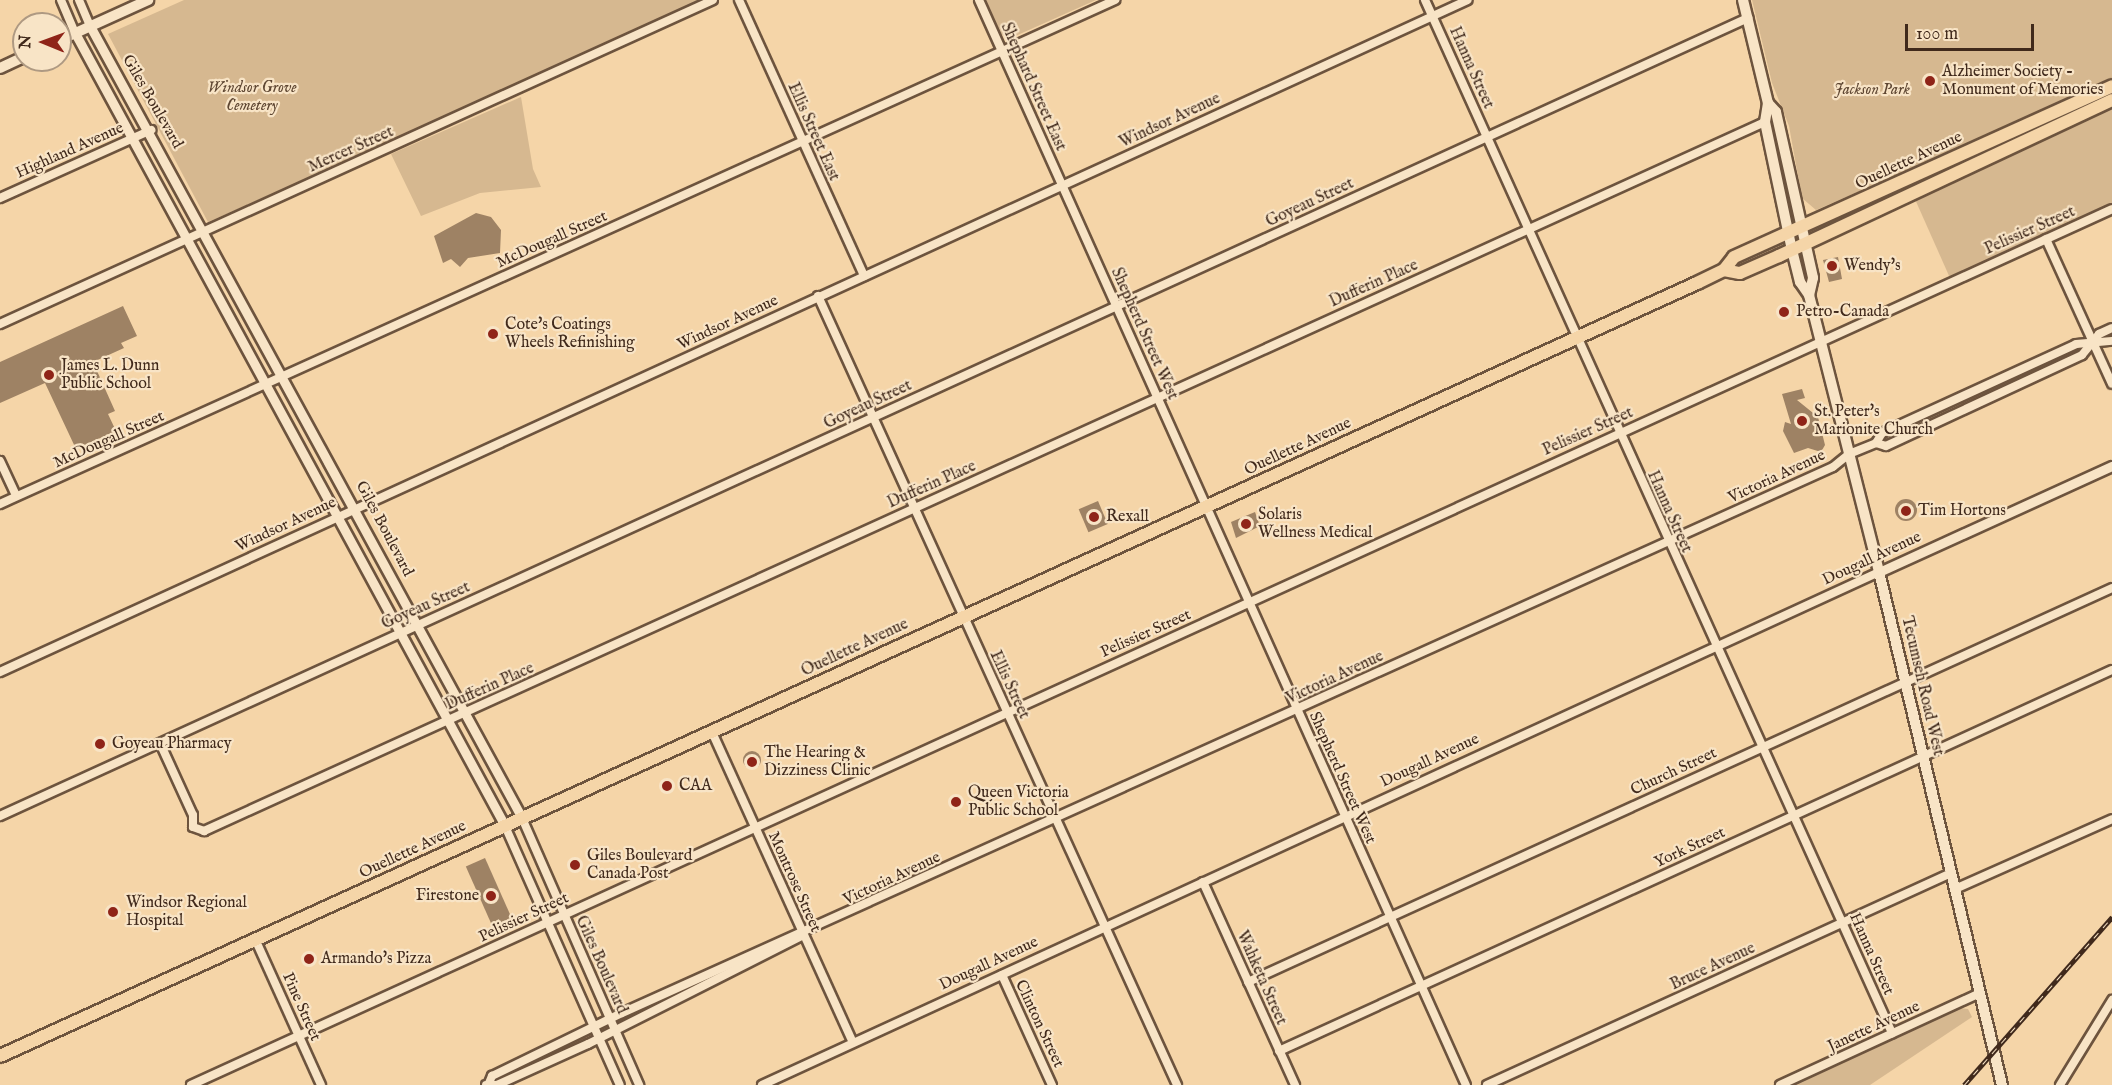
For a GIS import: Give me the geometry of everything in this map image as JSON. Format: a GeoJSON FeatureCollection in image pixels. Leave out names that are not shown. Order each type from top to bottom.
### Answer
{"type":"FeatureCollection","features":[{"type":"Feature","properties":{"kind":"main road"},"geometry":{"type":"LineString","coordinates":[[72,34],[148,0]]}},
{"type":"Feature","properties":{"kind":"main road"},"geometry":{"type":"LineString","coordinates":[[1743,0],[1768,103],[1765,122]]}},
{"type":"Feature","properties":{"kind":"main road","name":"Ouellette Avenue"},"geometry":{"type":"LineString","coordinates":[[0,1056],[1577,338],[1724,270],[1734,257],[2112,86]]}},
{"type":"Feature","properties":{"kind":"main road","name":"Ouellette Avenue"},"geometry":{"type":"LineString","coordinates":[[1724,270],[1740,273],[2112,100]]}},
{"type":"Feature","properties":{"kind":"main road","name":"Tecumseh Road West"},"geometry":{"type":"LineString","coordinates":[[1768,103],[1776,112],[1806,244],[1813,278],[1809,295]]}},
{"type":"Feature","properties":{"kind":"main road","name":"Tecumseh Road West"},"geometry":{"type":"LineString","coordinates":[[1765,122],[1792,250],[1800,282],[1809,295],[1821,341],[2002,1085]]}},
{"type":"Feature","properties":{"kind":"street","name":"Giles Boulevard"},"geometry":{"type":"LineString","coordinates":[[60,0],[75,33],[132,138],[451,719],[505,826],[620,1085]]}},
{"type":"Feature","properties":{"kind":"street","name":"Giles Boulevard"},"geometry":{"type":"LineString","coordinates":[[79,0],[90,27],[151,129],[522,818],[639,1085]]}},
{"type":"Feature","properties":{"kind":"street","name":"Mercer Street"},"geometry":{"type":"LineString","coordinates":[[0,324],[713,0]]}},
{"type":"Feature","properties":{"kind":"street","name":"Ellis Street East"},"geometry":{"type":"LineString","coordinates":[[739,0],[864,276]]}},
{"type":"Feature","properties":{"kind":"street","name":"Shephard Street East"},"geometry":{"type":"LineString","coordinates":[[979,0],[1062,185]]}},
{"type":"Feature","properties":{"kind":"street","name":"McDougall Street"},"geometry":{"type":"LineString","coordinates":[[0,504],[1115,0]]}},
{"type":"Feature","properties":{"kind":"street","name":"Hanna Street"},"geometry":{"type":"LineString","coordinates":[[1425,0],[1667,542],[1717,646],[1892,1034]]}},
{"type":"Feature","properties":{"kind":"street","name":"Windsor Avenue"},"geometry":{"type":"LineString","coordinates":[[0,672],[340,516],[355,507],[1468,0]]}},
{"type":"Feature","properties":{"kind":"street","name":"Goyeau Street"},"geometry":{"type":"LineString","coordinates":[[0,816],[1748,18]]}},
{"type":"Feature","properties":{"kind":"street","name":"Dufferin Place"},"geometry":{"type":"LineString","coordinates":[[160,742],[193,815],[193,827],[204,831],[1765,122]]}},
{"type":"Feature","properties":{"kind":"street","name":"Highland Avenue"},"geometry":{"type":"LineString","coordinates":[[0,198],[151,129]]}},
{"type":"Feature","properties":{"kind":"street","name":"Shepherd Street West"},"geometry":{"type":"LineString","coordinates":[[1062,185],[1466,1085]]}},
{"type":"Feature","properties":{"kind":"street","name":"Pelissier Street"},"geometry":{"type":"LineString","coordinates":[[191,1085],[2112,209]]}},
{"type":"Feature","properties":{"kind":"street"},"geometry":{"type":"LineString","coordinates":[[2046,239],[2112,384]]}},
{"type":"Feature","properties":{"kind":"street","name":"Ellis Street"},"geometry":{"type":"LineString","coordinates":[[818,296],[1177,1085]]}},
{"type":"Feature","properties":{"kind":"street","name":"Victoria Avenue"},"geometry":{"type":"LineString","coordinates":[[1876,443],[1886,446],[2082,355],[2093,342],[2112,328]]}},
{"type":"Feature","properties":{"kind":"street","name":"Victoria Avenue"},"geometry":{"type":"LineString","coordinates":[[803,935],[788,947],[599,1037],[497,1085],[487,1084],[492,1076],[595,1028],[609,1019],[803,935],[1296,709],[1833,467],[1849,454],[1876,443],[1882,433],[2076,344],[2112,341]]}},
{"type":"Feature","properties":{"kind":"street"},"geometry":{"type":"LineString","coordinates":[[0,461],[16,496]]}},
{"type":"Feature","properties":{"kind":"street","name":"Dougall Avenue"},"geometry":{"type":"LineString","coordinates":[[762,1085],[2112,466]]}},
{"type":"Feature","properties":{"kind":"street","name":"Church Street"},"geometry":{"type":"LineString","coordinates":[[1248,982],[1905,680],[2112,588]]}},
{"type":"Feature","properties":{"kind":"street","name":"York Street"},"geometry":{"type":"LineString","coordinates":[[1279,1051],[2112,670]]}},
{"type":"Feature","properties":{"kind":"street","name":"Montrose Street"},"geometry":{"type":"LineString","coordinates":[[712,732],[853,1043]]}},
{"type":"Feature","properties":{"kind":"street"},"geometry":{"type":"LineString","coordinates":[[1955,889],[2112,819]]}},
{"type":"Feature","properties":{"kind":"street","name":"Bruce Avenue"},"geometry":{"type":"LineString","coordinates":[[1487,1085],[1951,873]]}},
{"type":"Feature","properties":{"kind":"street","name":"Wahketa Street"},"geometry":{"type":"LineString","coordinates":[[1203,882],[1294,1085]]}},
{"type":"Feature","properties":{"kind":"street","name":"Pine Street"},"geometry":{"type":"LineString","coordinates":[[256,941],[321,1085]]}},
{"type":"Feature","properties":{"kind":"street","name":"Clinton Street"},"geometry":{"type":"LineString","coordinates":[[1002,975],[1052,1085]]}},
{"type":"Feature","properties":{"kind":"street","name":"Janette Avenue"},"geometry":{"type":"LineString","coordinates":[[1780,1085],[1980,993]]}},
{"type":"Feature","properties":{"kind":"street"},"geometry":{"type":"LineString","coordinates":[[2060,1085],[2112,1000]]}},
{"type":"Feature","properties":{"kind":"green space","name":"Windsor Grove Cemetery"},"geometry":{"type":"Polygon","coordinates":[[[184,0],[713,0],[208,222],[108,34],[184,0]]]}},
{"type":"Feature","properties":{"kind":"green space"},"geometry":{"type":"Polygon","coordinates":[[[986,0],[1096,0],[1009,39],[1001,34],[986,0]]]}},
{"type":"Feature","properties":{"kind":"green space","name":"Jackson Park"},"geometry":{"type":"Polygon","coordinates":[[[1752,0],[2112,0],[2112,81],[1816,210],[1802,198],[1789,126],[1772,83],[1752,0]]]}},
{"type":"Feature","properties":{"kind":"green space"},"geometry":{"type":"Polygon","coordinates":[[[521,97],[533,169],[541,187],[480,193],[421,216],[391,154],[521,97]]]}},
{"type":"Feature","properties":{"kind":"green space"},"geometry":{"type":"Polygon","coordinates":[[[2112,106],[2112,204],[1950,278],[1914,197],[2112,106]]]}},
{"type":"Feature","properties":{"kind":"green space"},"geometry":{"type":"Polygon","coordinates":[[[1960,1008],[1968,1009],[1972,1017],[1870,1085],[1789,1085],[1960,1008]]]}},
{"type":"Feature","properties":{"kind":"building"},"geometry":{"type":"Polygon","coordinates":[[[476,213],[491,217],[501,230],[500,253],[468,258],[460,267],[451,259],[443,263],[434,236],[476,213]]]}},
{"type":"Feature","properties":{"kind":"building","name":"Wendy's"},"geometry":{"type":"Polygon","coordinates":[[[1838,257],[1842,279],[1829,282],[1823,260],[1838,257]]]}},
{"type":"Feature","properties":{"kind":"building","name":"James L. Dunn Public School"},"geometry":{"type":"Polygon","coordinates":[[[123,306],[137,336],[121,343],[124,348],[93,362],[115,411],[108,414],[116,431],[76,449],[45,383],[0,403],[0,362],[123,306]]]}},
{"type":"Feature","properties":{"kind":"building","name":"St. Peter's Marionite Church"},"geometry":{"type":"Polygon","coordinates":[[[1802,389],[1805,398],[1797,400],[1818,417],[1825,445],[1821,452],[1808,448],[1794,453],[1783,431],[1785,422],[1791,424],[1782,394],[1802,389]]]}},
{"type":"Feature","properties":{"kind":"building","name":"Tim Hortons"},"geometry":{"type":"Polygon","coordinates":[[[1906,499],[1914,502],[1917,510],[1914,518],[1906,521],[1898,518],[1895,510],[1898,502],[1906,499]]]}},
{"type":"Feature","properties":{"kind":"building","name":"Rexall"},"geometry":{"type":"Polygon","coordinates":[[[1098,501],[1108,524],[1088,532],[1079,509],[1098,501]]]}},
{"type":"Feature","properties":{"kind":"building","name":"Solaris Wellness Medical"},"geometry":{"type":"Polygon","coordinates":[[[1255,512],[1260,526],[1236,538],[1231,522],[1255,512]]]}},
{"type":"Feature","properties":{"kind":"building","name":"The Hearing & Dizziness Clinic"},"geometry":{"type":"Polygon","coordinates":[[[752,751],[758,754],[761,760],[758,766],[752,769],[746,766],[743,760],[746,754],[752,751]]]}},
{"type":"Feature","properties":{"kind":"building","name":"Firestone"},"geometry":{"type":"Polygon","coordinates":[[[485,858],[515,925],[496,933],[466,867],[485,858]]]}},
{"type":"Feature","properties":{"kind":"railway"},"geometry":{"type":"LineString","coordinates":[[1964,1085],[2112,917]]}},
{"type":"Feature","properties":{"kind":"place","name":"Alzheimer Society - Monument of Memories"},"geometry":{"type":"Point","coordinates":[1930,81]}},
{"type":"Feature","properties":{"kind":"place","name":"Wendy's"},"geometry":{"type":"Point","coordinates":[1832,266]}},
{"type":"Feature","properties":{"kind":"place","name":"Petro-Canada"},"geometry":{"type":"Point","coordinates":[1784,312]}},
{"type":"Feature","properties":{"kind":"place","name":"Cote's Coatings Wheels Refinishing"},"geometry":{"type":"Point","coordinates":[493,334]}},
{"type":"Feature","properties":{"kind":"place","name":"James L. Dunn Public School"},"geometry":{"type":"Point","coordinates":[49,375]}},
{"type":"Feature","properties":{"kind":"place","name":"St. Peter's Marionite Church"},"geometry":{"type":"Point","coordinates":[1802,421]}},
{"type":"Feature","properties":{"kind":"place","name":"Tim Hortons"},"geometry":{"type":"Point","coordinates":[1906,511]}},
{"type":"Feature","properties":{"kind":"place","name":"Rexall"},"geometry":{"type":"Point","coordinates":[1094,517]}},
{"type":"Feature","properties":{"kind":"place","name":"Solaris Wellness Medical"},"geometry":{"type":"Point","coordinates":[1246,524]}},
{"type":"Feature","properties":{"kind":"place","name":"Goyeau Pharmacy"},"geometry":{"type":"Point","coordinates":[100,744]}},
{"type":"Feature","properties":{"kind":"place","name":"The Hearing & Dizziness Clinic"},"geometry":{"type":"Point","coordinates":[752,762]}},
{"type":"Feature","properties":{"kind":"place","name":"CAA"},"geometry":{"type":"Point","coordinates":[667,786]}},
{"type":"Feature","properties":{"kind":"place","name":"Queen Victoria Public School"},"geometry":{"type":"Point","coordinates":[956,802]}},
{"type":"Feature","properties":{"kind":"place","name":"Giles Boulevard Canada Post"},"geometry":{"type":"Point","coordinates":[575,865]}},
{"type":"Feature","properties":{"kind":"place","name":"Firestone"},"geometry":{"type":"Point","coordinates":[491,896]}},
{"type":"Feature","properties":{"kind":"place","name":"Windsor Regional Hospital"},"geometry":{"type":"Point","coordinates":[113,912]}},
{"type":"Feature","properties":{"kind":"place","name":"Armando's Pizza"},"geometry":{"type":"Point","coordinates":[309,959]}}]}
